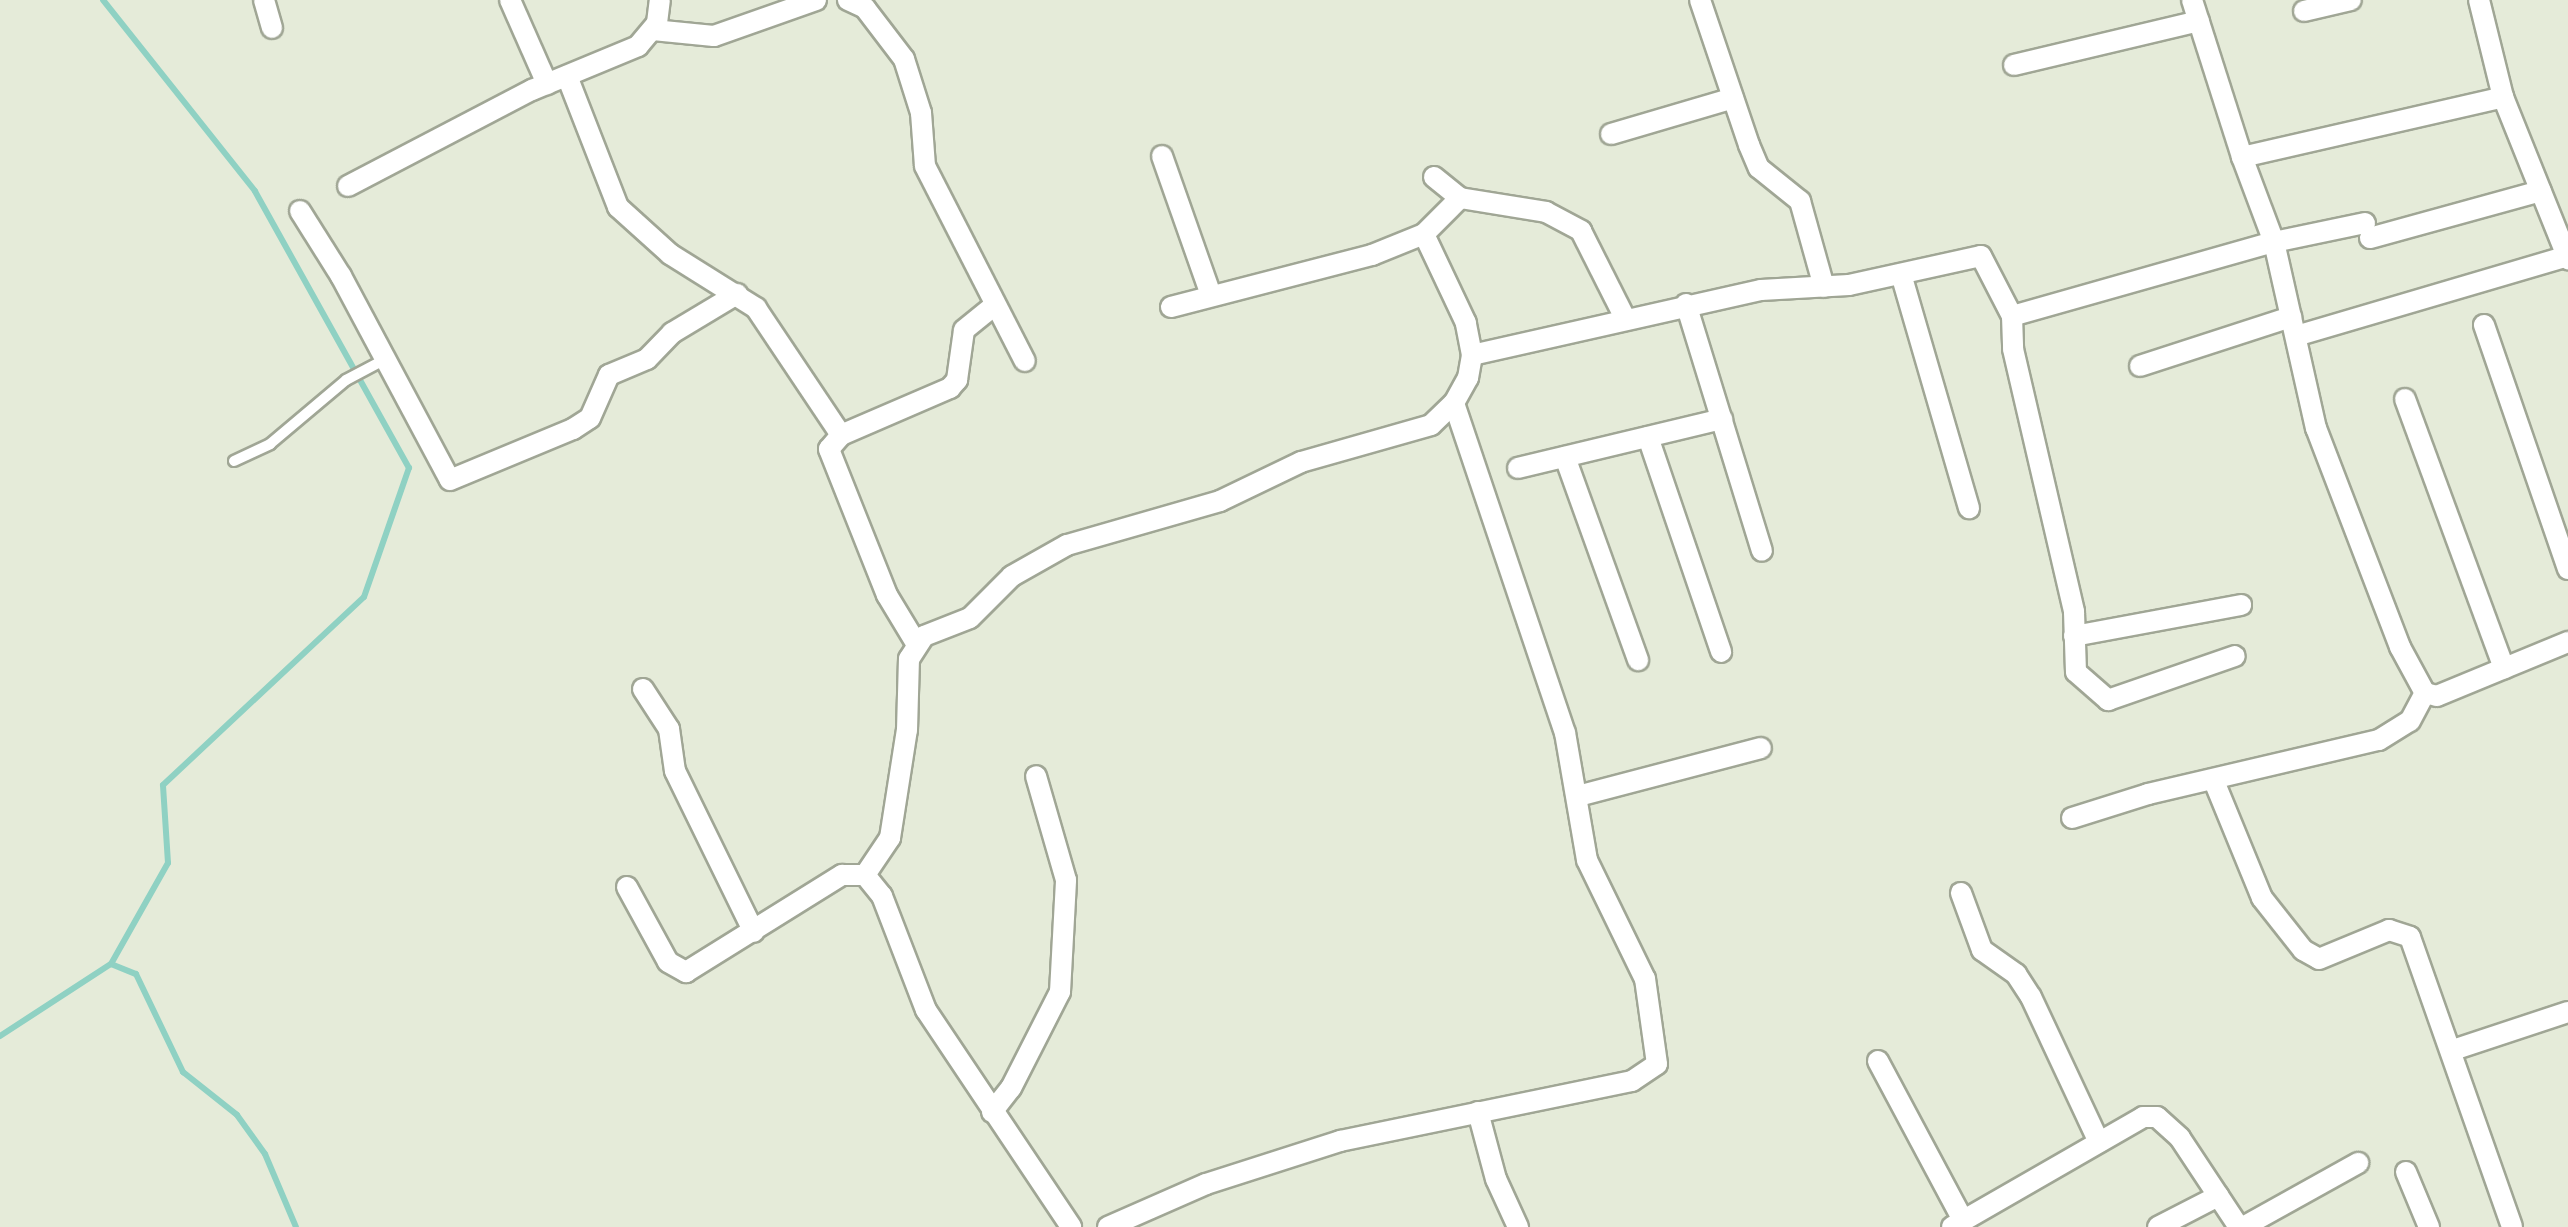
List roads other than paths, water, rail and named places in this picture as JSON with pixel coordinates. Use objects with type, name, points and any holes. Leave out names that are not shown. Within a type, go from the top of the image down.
[{"type":"street","points":[[264,0],[272,28]]},
{"type":"street","points":[[510,0],[547,84]]},
{"type":"street","points":[[348,186],[547,84],[638,46],[653,30],[660,0]]},
{"type":"street","points":[[653,30],[714,36],[816,0]]},
{"type":"street","points":[[848,0],[865,8],[904,59],[921,113],[925,166],[977,261],[994,306],[1025,361]]},
{"type":"street","points":[[1700,0],[1759,168],[1800,201],[1824,287]]},
{"type":"street","points":[[2192,0],[2242,157],[2274,242],[2316,428],[2425,693]]},
{"type":"street","points":[[2304,11],[2351,0]]},
{"type":"street","points":[[2140,366],[2567,257],[2503,97],[2479,0]]},
{"type":"street","points":[[2014,65],[2199,21]]},
{"type":"street","points":[[567,76],[618,207],[670,254],[737,294],[763,317],[841,435]]},
{"type":"street","points":[[2242,157],[2503,97]]},
{"type":"street","points":[[1611,134],[1733,98]]},
{"type":"street","points":[[1162,156],[1210,292]]},
{"type":"street","points":[[1434,177],[1460,198],[1546,212],[1581,231],[1624,316]]},
{"type":"street","points":[[2012,316],[2274,242],[2368,230],[2541,191]]},
{"type":"street","points":[[1171,307],[1210,292],[1372,255],[1424,234],[1460,198]]},
{"type":"street","points":[[300,211],[443,478],[450,480],[573,429],[590,418],[609,375],[647,359],[672,333],[737,294]]},
{"type":"street","points":[[865,875],[890,838],[899,798],[909,659],[916,643],[970,618],[1012,576],[1067,545],[1220,501],[1292,466],[1431,425],[1454,403],[1468,378],[1472,355],[1466,323],[1424,234]]},
{"type":"street","points":[[1472,355],[1624,316],[1761,290],[1824,287],[1981,256],[2012,316],[2013,349],[2074,636],[2076,672],[2108,700],[2235,656]]},
{"type":"street","points":[[1901,274],[1969,508]]},
{"type":"street","points":[[1686,304],[1762,551]]},
{"type":"street","points":[[916,643],[887,595],[866,530],[834,473],[829,449],[841,435],[950,388],[957,380],[964,330],[994,306]]},
{"type":"street","points":[[2484,325],[2568,569]]},
{"type":"street","points":[[2405,399],[2504,668]]},
{"type":"street","points":[[1108,1227],[1206,1184],[1340,1141],[1632,1081],[1657,1064],[1645,979],[1587,860],[1578,796],[1531,623],[1454,403]]},
{"type":"street","points":[[1518,468],[1722,419]]},
{"type":"street","points":[[1648,437],[1721,652]]},
{"type":"street","points":[[1565,457],[1638,660]]},
{"type":"street","points":[[2074,636],[2241,605]]},
{"type":"street","points":[[2425,693],[2437,696],[2568,642]]},
{"type":"street","points":[[643,689],[669,729],[675,771],[754,932]]},
{"type":"street","points":[[2072,818],[2379,740],[2410,721],[2425,693]]},
{"type":"street","points":[[1578,796],[1761,748]]},
{"type":"street","points":[[992,1112],[1060,992],[1066,880],[1036,776]]},
{"type":"street","points":[[2214,781],[2274,917],[2319,959],[2401,930],[2421,959],[2512,1227]]},
{"type":"street","points":[[627,887],[668,962],[680,971],[695,970],[842,875],[865,875]]},
{"type":"street","points":[[865,875],[882,896],[926,1010],[1071,1227]]},
{"type":"street","points":[[1961,893],[1982,950],[2016,974],[2031,997],[2099,1142]]},
{"type":"street","points":[[2453,1050],[2568,1012]]},
{"type":"street","points":[[1878,1061],[1957,1224],[2143,1117],[2157,1117],[2241,1227],[2358,1163]]},
{"type":"street","points":[[1478,1112],[1496,1179],[1518,1227]]},
{"type":"street","points":[[2406,1172],[2429,1227]]},
{"type":"street","points":[[2158,1227],[2218,1196]]},
{"type":"lane","points":[[234,461],[270,444],[346,380],[380,362]]},
{"type":"waterway","points":[[0,1036],[111,964],[168,863],[163,785],[364,597],[409,468],[255,191],[103,0]]},
{"type":"waterway","points":[[111,964],[136,974],[183,1072],[237,1115],[265,1154],[296,1227]]}]
